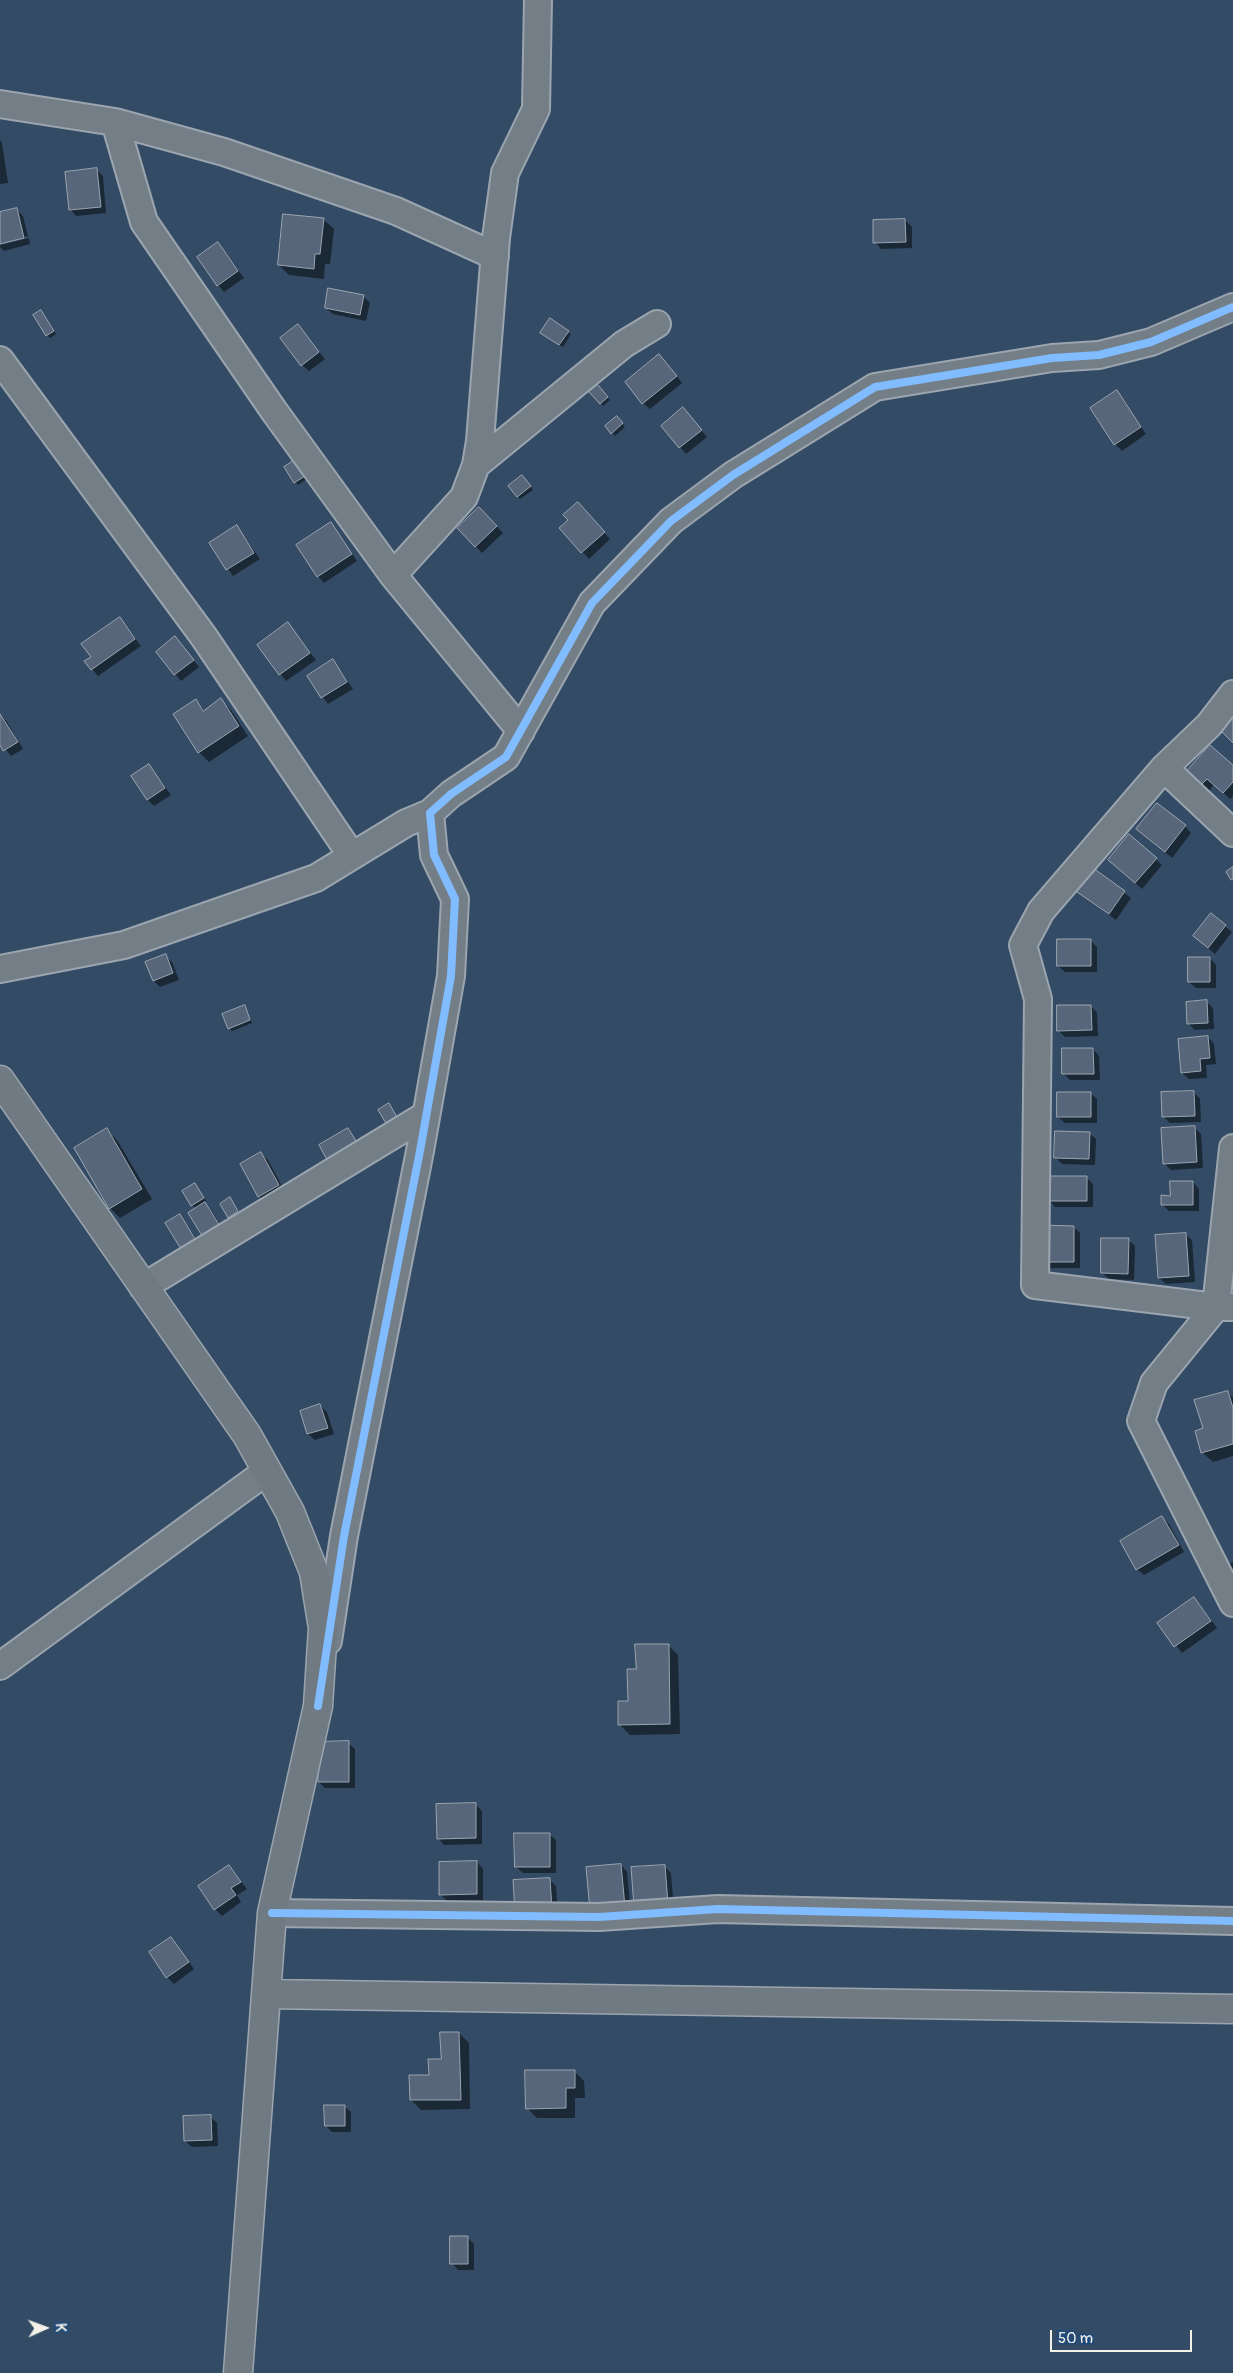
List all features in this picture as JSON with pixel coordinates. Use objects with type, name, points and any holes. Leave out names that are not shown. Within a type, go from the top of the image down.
[{"type":"main road","points":[[0,1080],[247,1435],[290,1512],[314,1572],[323,1628],[318,1706],[272,1913],[238,2373]]},
{"type":"main road","points":[[266,1994],[1233,2008]]},
{"type":"street","points":[[393,575],[464,496],[476,465],[480,441],[495,256],[505,174],[536,110],[538,0]]},
{"type":"street","points":[[0,104],[115,122],[224,152],[396,211],[495,256]]},
{"type":"street","points":[[115,122],[144,222],[274,411],[393,575],[521,731]]},
{"type":"street","points":[[0,969],[124,946],[316,878],[406,823],[430,812],[451,794],[506,757],[592,603],[671,521],[734,475],[875,386],[1052,358],[1099,355],[1152,342],[1233,307]]},
{"type":"street","points":[[476,465],[624,344],[657,324]]},
{"type":"street","points":[[0,360],[204,637],[352,856]]},
{"type":"street","points":[[1224,1307],[1035,1285],[1038,999],[1023,945],[1041,911],[1164,768],[1209,725],[1233,694]]},
{"type":"street","points":[[1164,768],[1233,833]]},
{"type":"street","points":[[318,1706],[344,1536],[426,1115],[451,976],[455,899],[434,855],[430,812]]},
{"type":"street","points":[[143,1288],[426,1115]]},
{"type":"street","points":[[1233,1148],[1224,1307],[1154,1383],[1141,1420],[1233,1603]]},
{"type":"street","points":[[0,1666],[267,1471]]},
{"type":"street","points":[[272,1913],[599,1917],[718,1909],[1233,1921]]},
{"type":"building","points":[[97,168],[101,207],[69,210],[65,172]]},
{"type":"building","points":[[17,208],[24,238],[0,244],[0,212]]},
{"type":"building","points":[[283,214],[324,218],[320,254],[315,254],[314,269],[278,265]]},
{"type":"building","points":[[905,219],[906,242],[873,243],[873,220]]},
{"type":"building","points":[[218,242],[238,271],[217,286],[197,257]]},
{"type":"building","points":[[328,288],[364,295],[360,315],[325,308]]},
{"type":"building","points":[[41,310],[54,331],[46,336],[33,315]]},
{"type":"building","points":[[550,318],[569,331],[559,345],[540,333]]},
{"type":"building","points":[[298,324],[319,352],[301,366],[280,338]]},
{"type":"building","points":[[659,354],[677,376],[642,404],[625,382]]},
{"type":"building","points":[[598,385],[608,397],[600,404],[589,392]]},
{"type":"building","points":[[1117,390],[1141,427],[1114,445],[1090,408]]},
{"type":"building","points":[[683,407],[702,430],[679,448],[661,426]]},
{"type":"building","points":[[617,416],[623,423],[611,434],[605,426]]},
{"type":"building","points":[[298,458],[308,474],[294,483],[284,467]]},
{"type":"building","points":[[522,475],[531,486],[517,497],[508,486]]},
{"type":"building","points":[[578,502],[605,532],[581,553],[559,528],[568,520],[563,515]]},
{"type":"building","points":[[479,507],[497,526],[475,547],[457,528]]},
{"type":"building","points":[[331,522],[352,554],[317,577],[296,545]]},
{"type":"building","points":[[237,525],[254,553],[226,570],[209,543]]},
{"type":"building","points":[[120,617],[135,639],[91,670],[84,661],[91,657],[81,644]]},
{"type":"building","points":[[288,622],[310,653],[279,675],[257,645]]},
{"type":"building","points":[[175,636],[194,660],[174,675],[156,652]]},
{"type":"building","points":[[333,659],[347,682],[321,698],[307,676]]},
{"type":"building","points":[[221,698],[239,726],[198,753],[173,714],[196,699],[203,711]]},
{"type":"building","points":[[0,714],[18,742],[3,751],[0,745]]},
{"type":"building","points":[[1233,716],[1233,743],[1219,729]]},
{"type":"building","points":[[1210,745],[1233,765],[1233,782],[1223,793],[1207,779],[1201,785],[1186,772]]},
{"type":"building","points":[[149,764],[165,788],[147,800],[131,776]]},
{"type":"building","points":[[1157,803],[1186,825],[1165,852],[1136,829]]},
{"type":"building","points":[[1129,834],[1157,858],[1135,883],[1108,860]]},
{"type":"building","points":[[1233,867],[1233,879],[1231,880],[1226,872]]},
{"type":"building","points":[[1093,868],[1125,891],[1109,914],[1077,892]]},
{"type":"building","points":[[1211,913],[1226,925],[1208,948],[1193,936]]},
{"type":"building","points":[[1057,939],[1091,939],[1091,966],[1057,966]]},
{"type":"building","points":[[166,954],[173,973],[153,981],[145,962]]},
{"type":"building","points":[[1188,957],[1210,957],[1210,982],[1188,982]]},
{"type":"building","points":[[1207,1000],[1208,1023],[1187,1024],[1186,1002]]},
{"type":"building","points":[[245,1005],[250,1020],[228,1029],[222,1014]]},
{"type":"building","points":[[1057,1005],[1091,1005],[1092,1030],[1057,1031]]},
{"type":"building","points":[[1208,1036],[1210,1058],[1200,1059],[1201,1071],[1181,1073],[1178,1039]]},
{"type":"building","points":[[1062,1048],[1093,1048],[1094,1074],[1062,1074]]},
{"type":"building","points":[[1194,1091],[1195,1116],[1162,1117],[1161,1092]]},
{"type":"building","points":[[1057,1092],[1091,1092],[1091,1117],[1057,1117]]},
{"type":"building","points":[[389,1103],[398,1119],[387,1125],[378,1110]]},
{"type":"building","points":[[1195,1126],[1197,1162],[1163,1164],[1161,1128]]},
{"type":"building","points":[[107,1128],[142,1189],[109,1209],[74,1148]]},
{"type":"building","points":[[348,1128],[361,1149],[331,1167],[319,1145]]},
{"type":"building","points":[[1055,1131],[1090,1132],[1089,1159],[1054,1158]]},
{"type":"building","points":[[261,1152],[279,1185],[258,1197],[240,1164]]},
{"type":"building","points":[[1048,1176],[1087,1176],[1087,1201],[1048,1201]]},
{"type":"building","points":[[1170,1181],[1193,1181],[1193,1205],[1161,1205],[1161,1195],[1170,1196]]},
{"type":"building","points":[[195,1183],[204,1198],[191,1206],[182,1191]]},
{"type":"building","points":[[230,1197],[238,1211],[228,1218],[220,1204]]},
{"type":"building","points":[[205,1202],[223,1231],[206,1242],[188,1213]]},
{"type":"building","points":[[180,1214],[195,1239],[181,1249],[165,1223]]},
{"type":"building","points":[[1042,1225],[1074,1226],[1074,1262],[1043,1262]]},
{"type":"building","points":[[1186,1233],[1189,1276],[1158,1278],[1155,1235]]},
{"type":"building","points":[[1101,1238],[1129,1238],[1128,1274],[1101,1273]]},
{"type":"building","points":[[1228,1391],[1233,1408],[1233,1444],[1201,1453],[1195,1431],[1203,1428],[1194,1400]]},
{"type":"building","points":[[320,1404],[328,1428],[307,1434],[300,1411]]},
{"type":"building","points":[[1162,1516],[1179,1545],[1136,1570],[1120,1541]]},
{"type":"building","points":[[1194,1597],[1211,1621],[1174,1647],[1157,1623]]},
{"type":"building","points":[[635,1644],[669,1644],[670,1724],[618,1725],[618,1701],[628,1701],[627,1669],[636,1669]]},
{"type":"building","points":[[349,1741],[349,1782],[318,1782],[317,1742]]},
{"type":"building","points":[[476,1803],[476,1838],[437,1839],[436,1804]]},
{"type":"building","points":[[514,1833],[550,1833],[550,1867],[515,1867]]},
{"type":"building","points":[[477,1861],[477,1894],[439,1895],[439,1862]]},
{"type":"building","points":[[621,1864],[625,1907],[590,1910],[586,1867]]},
{"type":"building","points":[[229,1865],[241,1882],[231,1888],[236,1895],[214,1910],[198,1886]]},
{"type":"building","points":[[665,1865],[668,1904],[634,1906],[631,1867]]},
{"type":"building","points":[[550,1878],[552,1910],[515,1912],[513,1880]]},
{"type":"building","points":[[171,1937],[189,1962],[166,1978],[149,1952]]},
{"type":"building","points":[[440,2032],[459,2032],[461,2100],[410,2100],[409,2075],[429,2075],[428,2059],[441,2059]]},
{"type":"building","points":[[525,2070],[575,2070],[575,2088],[566,2088],[566,2108],[526,2109]]},
{"type":"building","points":[[324,2105],[345,2105],[345,2126],[325,2126]]},
{"type":"building","points":[[211,2115],[212,2140],[184,2141],[183,2116]]},
{"type":"building","points":[[450,2236],[468,2236],[468,2264],[450,2264]]},
{"type":"cycle path","points":[[318,1706],[344,1536],[420,1151],[451,976],[455,899],[434,855],[430,813],[451,794],[506,757],[592,603],[671,521],[733,475],[875,387],[1052,358],[1099,355],[1151,342],[1233,307]]},
{"type":"cycle path","points":[[272,1913],[599,1917],[718,1909],[1233,1921]]}]
